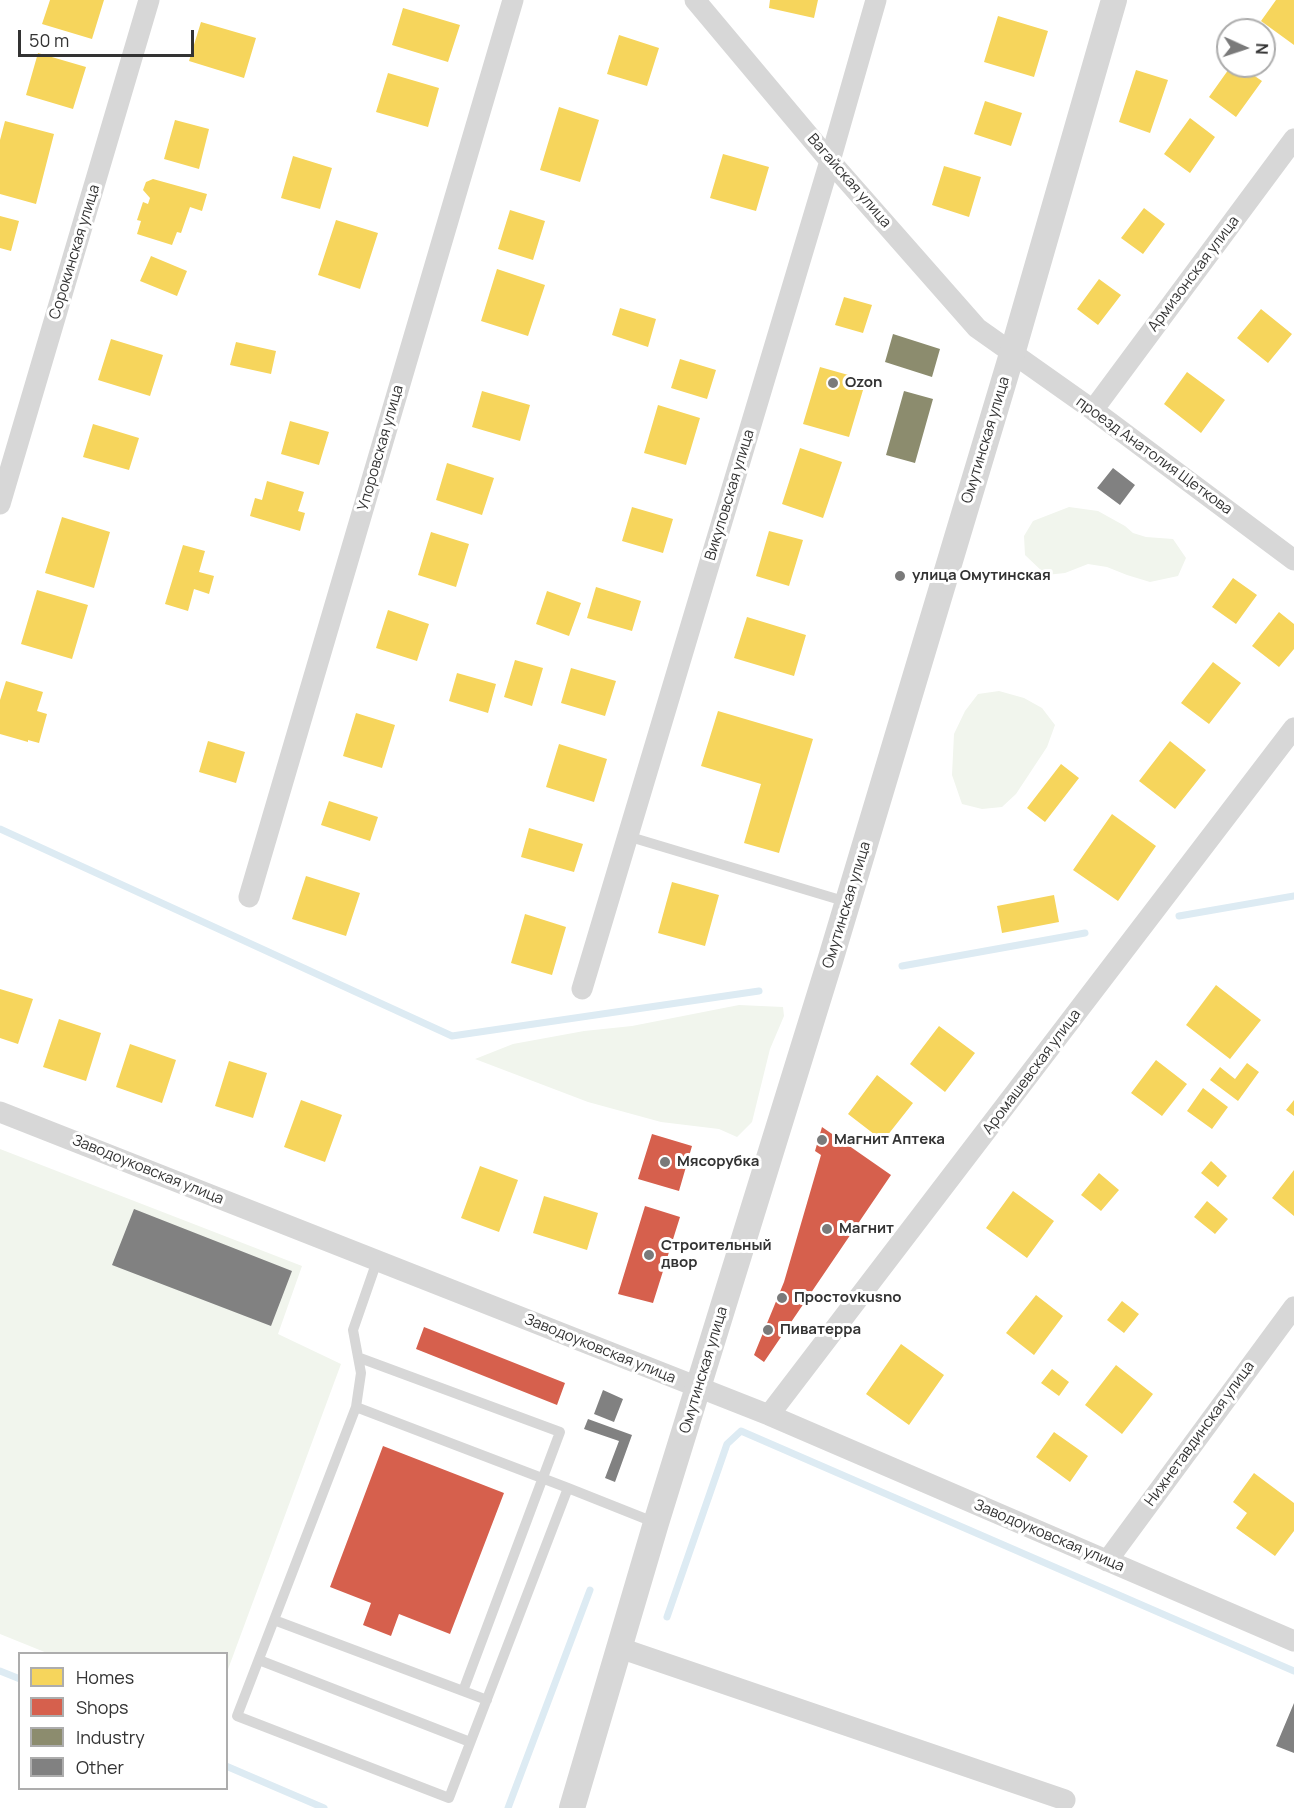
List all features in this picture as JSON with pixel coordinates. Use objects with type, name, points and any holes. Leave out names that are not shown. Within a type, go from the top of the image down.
[{"type":"street","name":"Сорокинская улица","points":[[0,504],[149,0]]},
{"type":"street","name":"Упоровская улица","points":[[249,897],[513,0]]},
{"type":"street","name":"Вагайская улица","points":[[695,0],[977,328],[1012,354]]},
{"type":"street","name":"Викуловская улица","points":[[582,989],[831,160],[876,0]]},
{"type":"street","name":"Омутинская улица","points":[[572,1808],[656,1523],[848,902],[1012,354],[1114,0]]},
{"type":"street","name":"Армизонская улица","points":[[1093,410],[1294,139]]},
{"type":"street","name":"проезд Анатолия Щеткова","points":[[1012,354],[1093,410],[1294,560]]},
{"type":"street","name":"Аромашевская улица","points":[[769,1415],[1294,728]]},
{"type":"street","name":"Заводоуковская улица","points":[[0,1112],[769,1415],[1294,1641]]},
{"type":"street","name":"Нижнетавдинская улица","points":[[1107,1561],[1294,1307]]},
{"type":"street","points":[[620,1648],[1065,1800]]},
{"type":"lane","points":[[627,836],[848,902]]},
{"type":"lane","points":[[377,1261],[353,1330],[361,1373],[356,1407],[237,1716],[449,1798],[568,1488]]},
{"type":"lane","points":[[360,1358],[560,1432],[464,1691]]},
{"type":"lane","points":[[356,1407],[656,1523]]},
{"type":"lane","points":[[274,1620],[487,1700]]},
{"type":"lane","points":[[259,1660],[470,1742]]},
{"type":"shaded area","points":[[1069,507],[1098,511],[1133,533],[1146,537],[1173,539],[1186,558],[1178,576],[1150,582],[1107,567],[1088,564],[1065,573],[1046,575],[1025,555],[1024,536],[1033,521]]},
{"type":"shaded area","points":[[999,691],[1024,698],[1042,708],[1055,725],[1047,747],[1016,794],[1002,807],[982,809],[962,804],[952,775],[954,734],[965,711],[978,694]]},
{"type":"shaded area","points":[[739,1005],[783,1007],[784,1016],[770,1049],[752,1122],[737,1137],[719,1129],[661,1122],[588,1102],[475,1059],[513,1044],[584,1031],[632,1026]]},
{"type":"shaded area","points":[[0,1149],[302,1266],[278,1334],[341,1364],[228,1669],[228,1652],[45,1652],[0,1634]]},
{"type":"building: Homes","points":[[50,0],[104,0],[92,39],[42,24]]},
{"type":"building: Homes","points":[[770,0],[818,0],[814,18],[769,8]]},
{"type":"building: Homes","points":[[1276,0],[1294,0],[1294,45],[1276,32],[1276,18],[1263,18]]},
{"type":"building: Homes","points":[[403,8],[460,25],[448,62],[392,45]]},
{"type":"building: Homes","points":[[998,16],[1048,31],[1034,77],[984,62]]},
{"type":"building: Homes","points":[[201,22],[256,38],[244,78],[189,61]]},
{"type":"building: Homes","points":[[619,35],[659,48],[647,86],[607,74]]},
{"type":"building: Homes","points":[[38,53],[86,67],[73,109],[26,95]]},
{"type":"building: Homes","points":[[1136,70],[1168,80],[1150,133],[1119,122]]},
{"type":"building: Homes","points":[[388,73],[439,88],[428,127],[376,112]]},
{"type":"building: Homes","points":[[1222,78],[1258,78],[1262,81],[1236,117],[1209,97]]},
{"type":"building: Homes","points":[[985,101],[1022,113],[1011,146],[974,134]]},
{"type":"building: Homes","points":[[559,107],[599,120],[580,182],[540,170]]},
{"type":"building: Homes","points":[[1190,118],[1215,137],[1190,173],[1164,154]]},
{"type":"building: Homes","points":[[175,120],[209,129],[199,169],[164,159]]},
{"type":"building: Homes","points":[[5,121],[54,134],[36,204],[0,194],[0,140]]},
{"type":"building: Homes","points":[[723,154],[769,167],[756,211],[710,198]]},
{"type":"building: Homes","points":[[293,156],[332,168],[320,209],[281,198]]},
{"type":"building: Homes","points":[[944,166],[981,177],[969,217],[932,205]]},
{"type":"building: Homes","points":[[153,179],[207,194],[202,211],[190,207],[181,233],[177,232],[172,245],[137,234],[141,221],[137,220],[143,202],[148,204],[150,198],[143,190],[146,182]]},
{"type":"building: Homes","points":[[1144,208],[1165,224],[1143,254],[1121,238]]},
{"type":"building: Homes","points":[[510,210],[545,221],[533,260],[498,249]]},
{"type":"building: Homes","points":[[0,216],[19,221],[11,251],[0,248]]},
{"type":"building: Homes","points":[[336,220],[378,233],[360,289],[318,275]]},
{"type":"building: Homes","points":[[151,256],[187,271],[177,296],[140,281]]},
{"type":"building: Homes","points":[[497,269],[545,285],[528,336],[481,321]]},
{"type":"building: Homes","points":[[1099,279],[1121,295],[1098,325],[1077,309]]},
{"type":"building: Homes","points":[[844,297],[872,305],[863,333],[835,325]]},
{"type":"building: Homes","points":[[620,308],[656,319],[648,347],[612,335]]},
{"type":"building: Homes","points":[[1261,309],[1292,334],[1268,363],[1237,338]]},
{"type":"building: Homes","points":[[111,339],[163,355],[150,396],[98,380]]},
{"type":"building: Homes","points":[[236,342],[276,351],[271,374],[230,365]]},
{"type":"building: Homes","points":[[680,359],[716,370],[707,399],[671,388]]},
{"type":"building: Homes","points":[[820,367],[866,380],[849,437],[803,424]]},
{"type":"building: Homes","points":[[1187,372],[1225,400],[1201,433],[1164,404]]},
{"type":"building: Homes","points":[[482,391],[530,405],[520,441],[472,427]]},
{"type":"building: Homes","points":[[658,405],[700,418],[686,465],[644,453]]},
{"type":"building: Homes","points":[[290,421],[329,432],[319,465],[281,454]]},
{"type":"building: Homes","points":[[93,424],[139,438],[129,470],[83,457]]},
{"type":"building: Homes","points":[[800,448],[842,462],[823,518],[782,504]]},
{"type":"building: Homes","points":[[447,463],[494,478],[482,515],[436,500]]},
{"type":"building: Homes","points":[[267,481],[304,492],[298,511],[305,513],[300,531],[250,516],[255,498],[262,500]]},
{"type":"building: Homes","points":[[632,507],[673,519],[663,553],[622,541]]},
{"type":"building: Homes","points":[[62,517],[110,532],[94,588],[45,573]]},
{"type":"building: Homes","points":[[769,531],[803,540],[789,586],[756,576]]},
{"type":"building: Homes","points":[[431,532],[469,544],[456,587],[418,575]]},
{"type":"building: Homes","points":[[183,545],[205,551],[199,572],[214,576],[209,594],[194,589],[188,611],[165,604]]},
{"type":"building: Homes","points":[[1233,578],[1257,595],[1236,624],[1212,607]]},
{"type":"building: Homes","points":[[596,587],[641,601],[632,631],[587,618]]},
{"type":"building: Homes","points":[[37,590],[88,605],[72,659],[21,644]]},
{"type":"building: Homes","points":[[547,591],[581,603],[569,636],[536,624]]},
{"type":"building: Homes","points":[[388,610],[429,624],[417,661],[376,648]]},
{"type":"building: Homes","points":[[1279,612],[1294,624],[1294,649],[1279,667],[1252,646]]},
{"type":"building: Homes","points":[[747,617],[806,635],[794,676],[734,658]]},
{"type":"building: Homes","points":[[515,660],[543,668],[532,706],[504,697]]},
{"type":"building: Homes","points":[[1213,662],[1241,683],[1209,724],[1181,703]]},
{"type":"building: Homes","points":[[571,668],[616,681],[605,716],[561,703]]},
{"type":"building: Homes","points":[[457,673],[496,684],[488,713],[449,701]]},
{"type":"building: Homes","points":[[6,681],[43,692],[37,711],[47,714],[39,743],[0,734],[0,700]]},
{"type":"building: Homes","points":[[718,711],[813,739],[779,853],[744,843],[761,784],[701,766]]},
{"type":"building: Homes","points":[[356,713],[395,725],[382,768],[343,756]]},
{"type":"building: Homes","points":[[208,741],[245,752],[236,783],[199,772]]},
{"type":"building: Homes","points":[[1170,741],[1206,770],[1175,809],[1139,781]]},
{"type":"building: Homes","points":[[559,744],[607,759],[594,802],[546,787]]},
{"type":"building: Homes","points":[[1061,764],[1079,778],[1045,822],[1027,808]]},
{"type":"building: Homes","points":[[329,801],[378,817],[370,841],[321,825]]},
{"type":"building: Homes","points":[[1112,814],[1156,846],[1118,901],[1073,870]]},
{"type":"building: Homes","points":[[529,828],[583,844],[574,872],[521,857]]},
{"type":"building: Homes","points":[[306,876],[360,893],[346,936],[292,919]]},
{"type":"building: Homes","points":[[672,882],[719,895],[705,946],[658,933]]},
{"type":"building: Homes","points":[[1054,895],[1059,922],[1002,933],[997,906]]},
{"type":"building: Homes","points":[[525,914],[566,927],[552,975],[511,963]]},
{"type":"building: Homes","points":[[1216,985],[1261,1020],[1230,1059],[1186,1025]]},
{"type":"building: Homes","points":[[0,989],[33,999],[18,1044],[0,1038]]},
{"type":"building: Homes","points":[[59,1019],[101,1033],[86,1081],[43,1067]]},
{"type":"building: Homes","points":[[939,1026],[975,1053],[945,1092],[910,1064]]},
{"type":"building: Homes","points":[[130,1044],[176,1060],[162,1103],[116,1087]]},
{"type":"building: Homes","points":[[1156,1060],[1187,1084],[1162,1116],[1131,1093]]},
{"type":"building: Homes","points":[[229,1061],[267,1073],[253,1118],[215,1106]]},
{"type":"building: Homes","points":[[1247,1063],[1259,1072],[1238,1101],[1210,1080],[1220,1067],[1235,1079]]},
{"type":"building: Homes","points":[[877,1075],[913,1103],[883,1141],[848,1114]]},
{"type":"building: Homes","points":[[1203,1088],[1228,1107],[1212,1129],[1187,1111]]},
{"type":"building: Homes","points":[[301,1100],[342,1115],[325,1162],[284,1147]]},
{"type":"building: Homes","points":[[1294,1100],[1294,1116],[1286,1110]]},
{"type":"building: Homes","points":[[1211,1161],[1227,1176],[1218,1187],[1201,1173]]},
{"type":"building: Homes","points":[[480,1166],[518,1180],[499,1232],[461,1218]]},
{"type":"building: Homes","points":[[1294,1170],[1294,1216],[1272,1198]]},
{"type":"building: Homes","points":[[1099,1173],[1119,1190],[1101,1211],[1081,1195]]},
{"type":"building: Homes","points":[[1013,1191],[1054,1221],[1027,1258],[986,1228]]},
{"type":"building: Homes","points":[[544,1196],[598,1213],[587,1250],[533,1233]]},
{"type":"building: Homes","points":[[1207,1201],[1228,1219],[1215,1234],[1194,1217]]},
{"type":"building: Homes","points":[[1036,1295],[1063,1316],[1034,1355],[1006,1333]]},
{"type":"building: Homes","points":[[1122,1301],[1139,1314],[1124,1333],[1107,1320]]},
{"type":"building: Homes","points":[[901,1344],[944,1375],[909,1425],[866,1394]]},
{"type":"building: Homes","points":[[1116,1365],[1153,1394],[1122,1434],[1085,1405]]},
{"type":"building: Homes","points":[[1052,1369],[1069,1382],[1059,1396],[1041,1383]]},
{"type":"building: Homes","points":[[1054,1432],[1088,1456],[1070,1482],[1036,1457]]},
{"type":"building: Homes","points":[[1254,1473],[1294,1503],[1294,1531],[1275,1556],[1236,1528],[1247,1513],[1233,1502]]},
{"type":"building: Shops","name":"Магнит","points":[[822,1127],[891,1175],[764,1362],[754,1355],[784,1282],[821,1155],[815,1151]]},
{"type":"building: Shops","name":"Мясорубка","points":[[652,1134],[692,1146],[679,1191],[638,1179]]},
{"type":"building: Shops","name":"Строительный двор","points":[[645,1206],[680,1217],[653,1303],[618,1294]]},
{"type":"building: Shops","points":[[424,1327],[565,1383],[557,1405],[416,1349]]},
{"type":"building: Shops","points":[[383,1446],[504,1493],[450,1634],[399,1614],[391,1636],[363,1625],[371,1603],[330,1587]]},
{"type":"building: Industry","points":[[893,334],[940,349],[932,377],[885,362]]},
{"type":"building: Industry","points":[[904,391],[933,399],[915,463],[886,455]]},
{"type":"building: Other","points":[[1113,468],[1135,485],[1120,505],[1097,488]]},
{"type":"building: Other","points":[[134,1209],[292,1271],[271,1326],[112,1265]]},
{"type":"building: Other","points":[[603,1390],[623,1399],[614,1422],[594,1414]]},
{"type":"building: Other","points":[[588,1419],[632,1435],[615,1482],[605,1478],[619,1441],[584,1429]]},
{"type":"building: Other","points":[[1294,1703],[1294,1753],[1276,1746]]},
{"type":"waterway","points":[[0,829],[452,1036],[759,991]]},
{"type":"waterway","points":[[1179,916],[1294,896]]},
{"type":"waterway","points":[[902,966],[1085,933]]},
{"type":"waterway","points":[[667,1617],[727,1444],[741,1431],[1294,1671]]},
{"type":"waterway","points":[[508,1808],[590,1590]]},
{"type":"waterway","points":[[0,1671],[18,1678]]},
{"type":"waterway","points":[[228,1767],[324,1808]]},
{"type":"place","name":"Ozon","points":[[833,383]]},
{"type":"place","name":"улица Омутинская","points":[[900,576]]},
{"type":"place","name":"Магнит Аптека","points":[[822,1140]]},
{"type":"place","name":"Мясорубка","points":[[665,1162]]},
{"type":"place","name":"Магнит","points":[[827,1229]]},
{"type":"place","name":"Строительный двор","points":[[649,1255]]},
{"type":"place","name":"Простоvkusno","points":[[782,1298]]},
{"type":"place","name":"Пиватерра","points":[[768,1330]]}]
